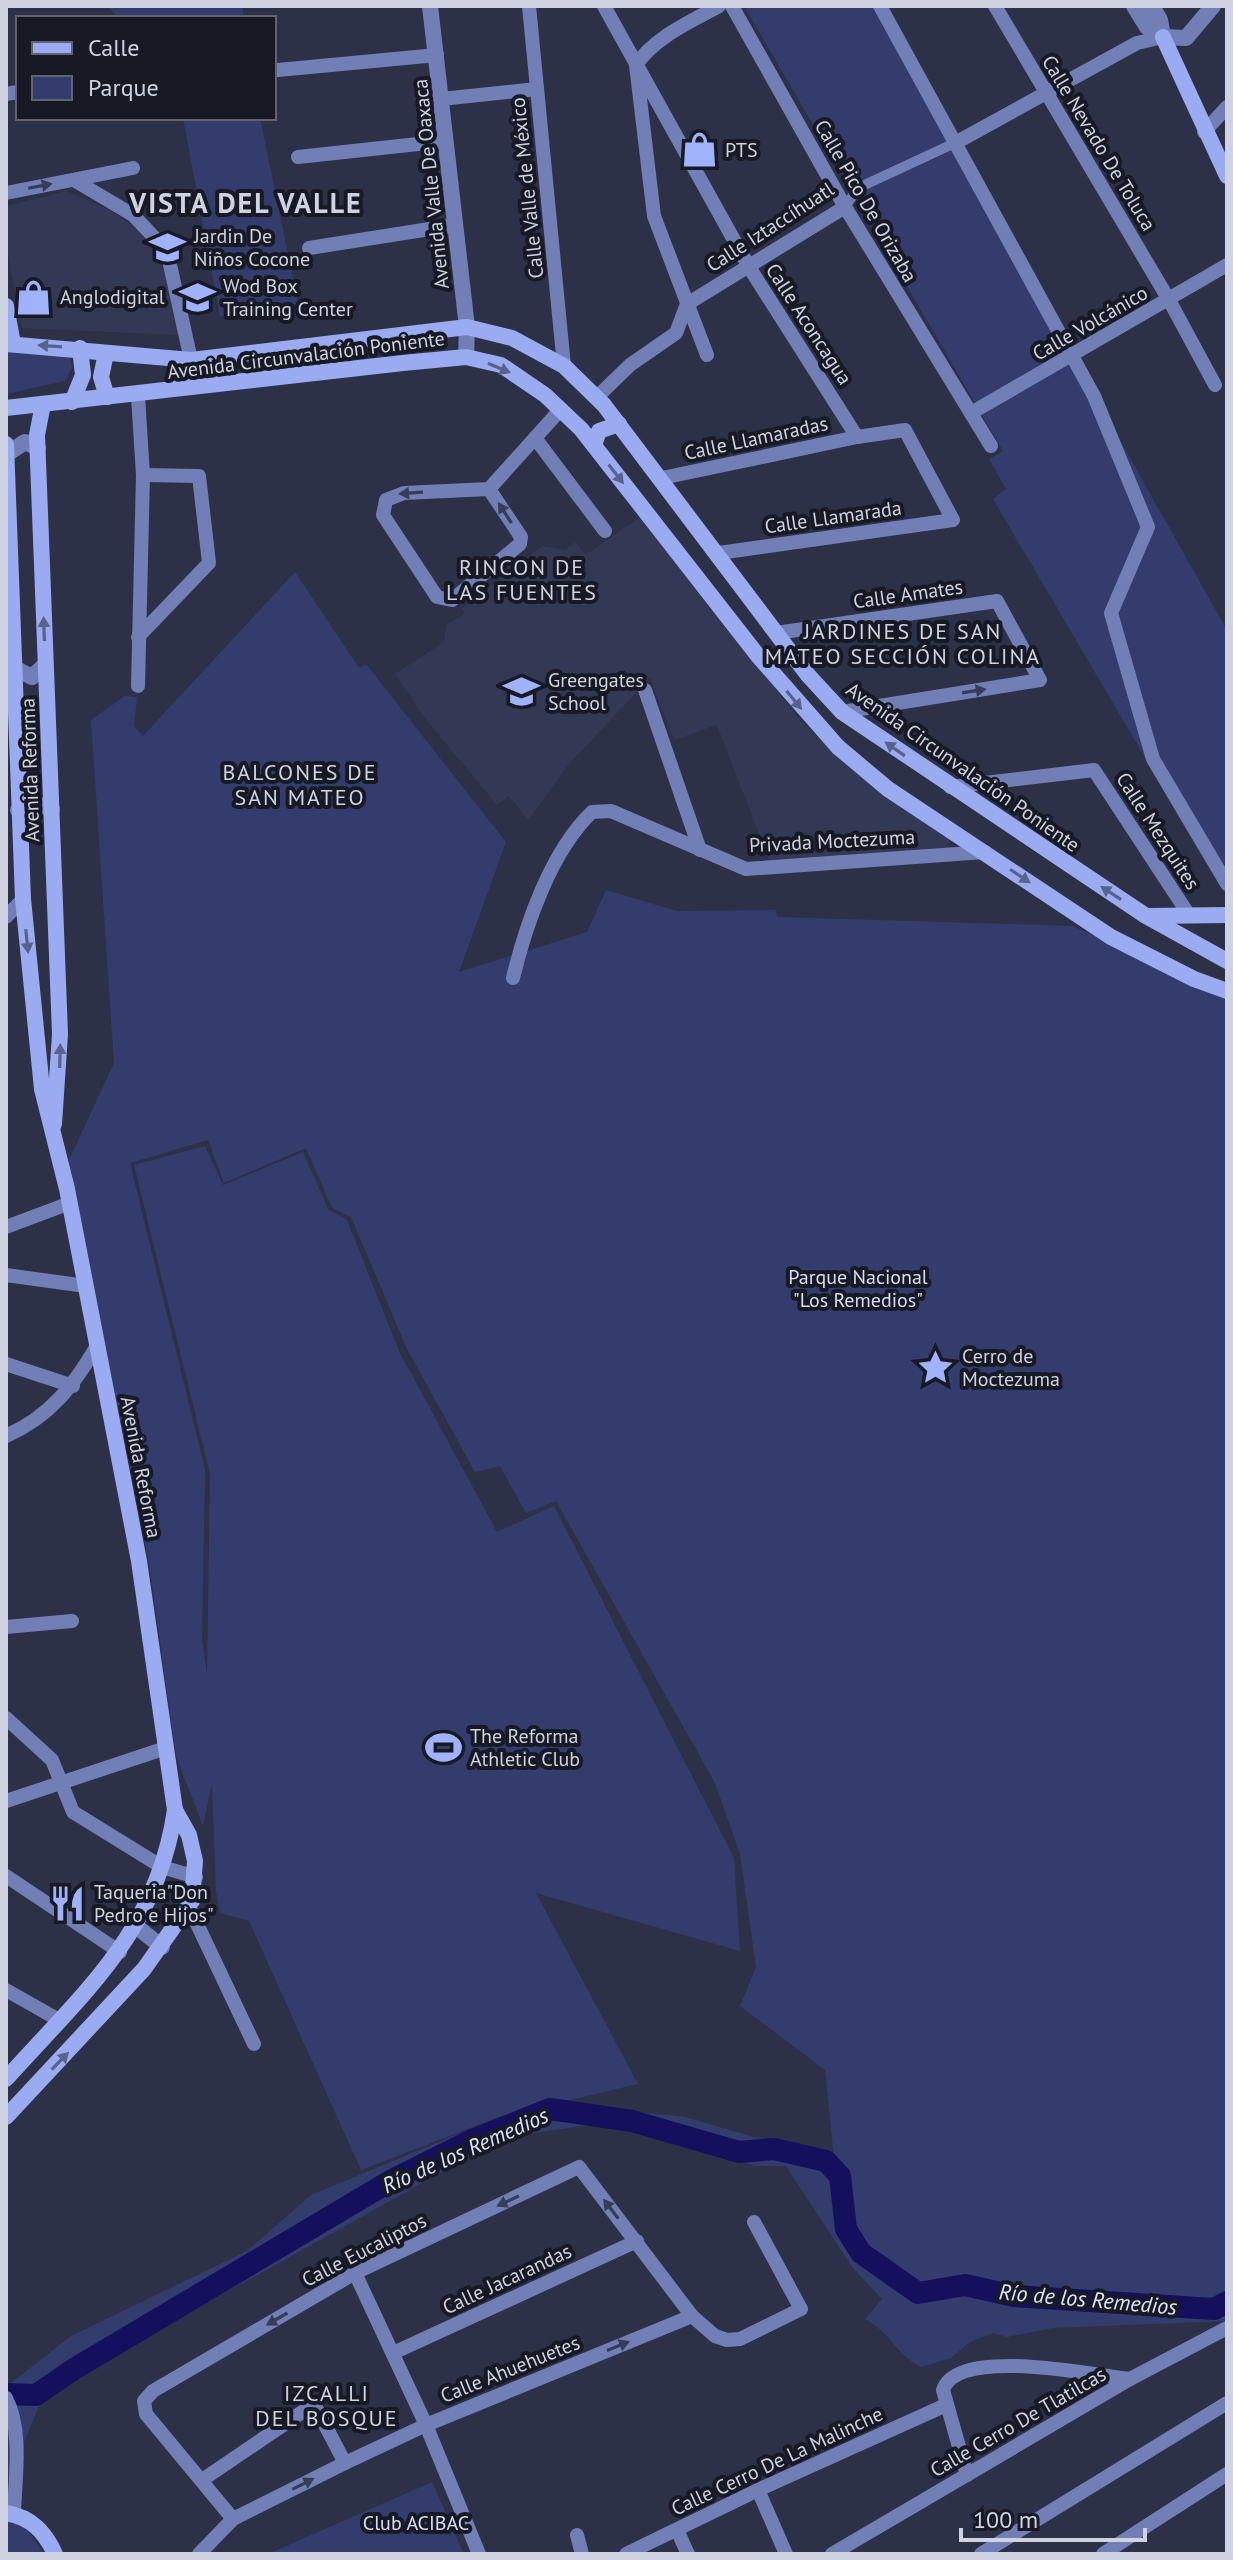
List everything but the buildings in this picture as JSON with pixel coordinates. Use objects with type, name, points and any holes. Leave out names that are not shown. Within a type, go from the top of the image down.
[{"type":"main road","points":[[1163,37],[1204,132],[1227,176]]},
{"type":"main road","points":[[6,306],[9,344]]},
{"type":"main road","name":"Avenida Circunvalación Poniente","points":[[9,344],[191,360],[467,327],[512,338],[564,366],[601,401],[719,553],[776,633],[842,712],[1146,916],[1227,961]]},
{"type":"main road","points":[[402,333],[403,363]]},
{"type":"main road","points":[[72,402],[83,375],[80,348]]},
{"type":"main road","points":[[106,353],[101,377],[107,397]]},
{"type":"main road","name":"Avenida Circunvalación Poniente","points":[[6,408],[138,396],[466,357],[501,365],[561,409],[581,429],[813,721],[888,789],[1111,937],[1194,979],[1227,991]]},
{"type":"main road","points":[[581,429],[596,420],[601,401]]},
{"type":"main road","name":"Avenida Reforma","points":[[43,404],[38,448],[60,1034],[59,1090],[53,1134]]},
{"type":"main road","points":[[594,445],[599,431],[619,424]]},
{"type":"main road","name":"Avenida Reforma","points":[[6,2117],[102,2018],[162,1947],[189,1907],[196,1877],[189,1835],[175,1810],[139,1561],[70,1203],[42,1089],[23,899],[18,810],[7,449]]},
{"type":"main road","points":[[1146,916],[1227,915]]},
{"type":"main road","name":"Avenida Reforma","points":[[6,2079],[120,1952],[137,1927],[162,1867],[175,1810]]},
{"type":"main road","points":[[10,2514],[33,2523],[47,2537],[55,2554]]},
{"type":"street","name":"Avenida Valle De Oaxaca","points":[[430,6],[467,327],[466,357]]},
{"type":"street","name":"Calle Valle de México","points":[[529,6],[564,366]]},
{"type":"street","name":"Calle Aconcagua","points":[[604,6],[749,267],[857,437]]},
{"type":"street","points":[[707,355],[654,216],[636,65],[644,53],[663,38],[719,6]]},
{"type":"street","name":"Calle Pico De Orizaba","points":[[732,6],[845,207],[991,446]]},
{"type":"street","points":[[880,6],[1094,396],[1148,527],[1111,613],[1153,759],[1227,884]]},
{"type":"street","name":"Calle Nevado De Toluca","points":[[995,6],[1169,300],[1215,385]]},
{"type":"street","points":[[1134,6],[1147,27],[1163,37],[1186,38],[1213,6]]},
{"type":"street","points":[[1152,6],[1160,20],[1163,37]]},
{"type":"street","name":"Calle Iztaccíhuatl","points":[[687,304],[845,207],[858,188],[957,142],[1137,43],[1163,37]]},
{"type":"street","points":[[278,70],[437,55]]},
{"type":"street","points":[[441,99],[537,89]]},
{"type":"street","points":[[1204,132],[1227,107]]},
{"type":"street","points":[[298,157],[446,141]]},
{"type":"street","points":[[6,193],[133,168]]},
{"type":"street","points":[[74,180],[133,215],[167,251],[191,360]]},
{"type":"street","points":[[309,248],[455,225]]},
{"type":"street","name":"Calle Volcánico","points":[[971,413],[1227,265]]},
{"type":"street","points":[[601,401],[630,365],[676,333],[687,304]]},
{"type":"street","points":[[138,396],[143,475],[138,686]]},
{"type":"street","points":[[489,489],[521,537],[520,544],[452,600],[437,597],[383,515],[386,500],[404,493],[489,489],[561,409]]},
{"type":"street","name":"Calle Llamarada","points":[[719,553],[953,520],[905,430],[857,437]]},
{"type":"street","name":"Calle Llamaradas","points":[[662,478],[857,437]]},
{"type":"street","points":[[535,438],[605,531]]},
{"type":"street","points":[[7,449],[18,443],[32,443],[38,448]]},
{"type":"street","points":[[138,637],[209,563],[199,476],[143,475]]},
{"type":"street","name":"Calle Amates","points":[[776,633],[997,601],[1040,680],[842,712]]},
{"type":"street","points":[[16,669],[32,677],[45,665]]},
{"type":"street","points":[[645,690],[700,850]]},
{"type":"street","name":"Calle Mezquites","points":[[950,787],[1094,770],[1189,915]]},
{"type":"street","points":[[18,810],[36,804],[52,809]]},
{"type":"street","name":"Privada Moctezuma","points":[[513,978],[525,925],[575,828],[592,812],[611,811],[746,869],[985,852]]},
{"type":"street","points":[[6,917],[23,899]]},
{"type":"street","points":[[6,1227],[70,1203]]},
{"type":"street","points":[[6,1275],[86,1286]]},
{"type":"street","points":[[6,1437],[45,1413],[73,1386],[98,1344]]},
{"type":"street","points":[[6,1364],[73,1386]]},
{"type":"street","points":[[6,1627],[72,1621]]},
{"type":"street","points":[[6,1718],[52,1760],[73,1812],[162,1867],[196,1877]]},
{"type":"street","points":[[6,1801],[166,1748]]},
{"type":"street","points":[[6,1876],[120,1952]]},
{"type":"street","points":[[189,1907],[254,2044]]},
{"type":"street","points":[[137,1927],[162,1947]]},
{"type":"street","points":[[6,1990],[59,2020]]},
{"type":"street","name":"Calle Eucaliptos","points":[[233,2519],[146,2414],[144,2401],[153,2391],[355,2273],[579,2167],[692,2316],[715,2336],[727,2340],[740,2339],[801,2309],[754,2222]]},
{"type":"street","name":"Calle Jacarandas","points":[[393,2353],[637,2241]]},
{"type":"street","points":[[355,2273],[426,2425],[479,2554]]},
{"type":"street","name":"Calle Ahuehuetes","points":[[199,2554],[233,2519],[345,2463],[426,2425],[692,2316]]},
{"type":"street","name":"Calle Cerro De Tlatilcas","points":[[832,2554],[1130,2379],[1227,2328]]},
{"type":"street","points":[[967,2475],[943,2390],[946,2381],[956,2374],[994,2364],[1130,2379]]},
{"type":"street","points":[[981,2554],[1227,2403]]},
{"type":"street","points":[[9,2404],[15,2447],[10,2514]]},
{"type":"street","points":[[202,2480],[314,2404],[345,2463]]},
{"type":"street","name":"Calle Cerro De La Malinche","points":[[626,2554],[946,2405]]},
{"type":"street","points":[[1103,2554],[1227,2474]]},
{"type":"street","points":[[758,2490],[786,2554]]},
{"type":"street","points":[[677,2530],[688,2554]]},
{"type":"street","points":[[577,2535],[582,2554]]},
{"type":"shaded area","points":[[66,191],[112,211],[146,237],[165,273],[179,335],[21,328],[6,241],[6,206]]},
{"type":"shaded area","name":"Greengates School","points":[[643,515],[798,718],[851,769],[950,838],[948,850],[769,860],[717,725],[674,740],[650,678],[570,763],[528,820],[509,796],[497,805],[424,717],[395,674],[444,642],[446,625],[465,614],[462,608],[542,546],[565,550],[576,542],[586,555]]},
{"type":"green space","points":[[107,6],[242,6],[244,16],[117,16]]},
{"type":"green space","points":[[744,6],[875,6],[1227,630],[1227,897],[993,499],[1006,489],[989,459],[1003,451]]},
{"type":"green space","points":[[183,120],[260,120],[300,312],[262,318],[220,316]]},
{"type":"green space","points":[[6,347],[69,353],[72,368],[65,381],[6,394]]},
{"type":"green space","name":"Parque Nacional \"Los Remedios\"","points":[[295,572],[359,668],[366,664],[506,842],[459,972],[587,932],[606,890],[677,911],[776,910],[777,917],[1073,926],[1227,995],[1227,2321],[1053,2328],[1007,2337],[993,2333],[970,2342],[951,2358],[921,2367],[865,2319],[882,2299],[852,2267],[786,2166],[754,2166],[708,2150],[597,2124],[505,2137],[124,2349],[40,2404],[6,2485],[6,2387],[71,2336],[247,2251],[311,2195],[458,2134],[558,2104],[685,2117],[754,2137],[796,2145],[835,2168],[825,2070],[740,2006],[756,1967],[740,1854],[715,1783],[556,1501],[526,1513],[500,1466],[475,1472],[407,1349],[351,1217],[332,1208],[306,1148],[224,1183],[208,1140],[130,1163],[205,1470],[202,1639],[207,1675],[210,1473],[134,1165],[205,1146],[223,1185],[303,1152],[328,1209],[347,1220],[399,1351],[497,1532],[554,1506],[734,1858],[740,1951],[536,1893],[638,2084],[501,2116],[361,2170],[249,1921],[220,1913],[216,1892],[212,1783],[203,1826],[176,1756],[149,1563],[68,1162],[114,1063],[91,720],[125,696],[137,697],[134,726],[143,736]]},
{"type":"green space","name":"Club ACIBAC","points":[[432,2482],[464,2554],[268,2554]]},
{"type":"green space","points":[[6,2500],[42,2551],[42,2554],[6,2554]]},
{"type":"waterway","name":"Río de los Remedios","points":[[6,2394],[36,2395],[74,2369],[392,2180],[470,2141],[550,2109],[632,2121],[739,2152],[774,2149],[826,2161],[840,2176],[846,2229],[861,2253],[918,2293],[965,2285],[1014,2296],[1214,2309],[1227,2302]]},
{"type":"place","name":"PTS","points":[[699,150]]},
{"type":"place","name":"Jardin De Niños Cocone","points":[[168,247]]},
{"type":"place","name":"Anglodigital","points":[[34,297]]},
{"type":"place","name":"Wod Box Training Center","points":[[197,297]]},
{"type":"place","name":"Greengates School","points":[[522,691]]},
{"type":"place","name":"Cerro de Moctezuma","points":[[936,1368]]},
{"type":"place","name":"The Reforma Athletic Club","points":[[444,1747]]},
{"type":"place","name":"Taqueria\"Don Pedro e Hijos\"","points":[[68,1903]]},
{"type":"district","name":"VISTA DEL VALLE","points":[[246,203]]},
{"type":"district","name":"RINCON DE LAS FUENTES","points":[[522,580]]},
{"type":"district","name":"JARDINES DE SAN MATEO SECCIÓN COLINA","points":[[903,644]]},
{"type":"district","name":"BALCONES DE SAN MATEO","points":[[300,784]]},
{"type":"district","name":"IZCALLI DEL BOSQUE","points":[[327,2406]]}]
